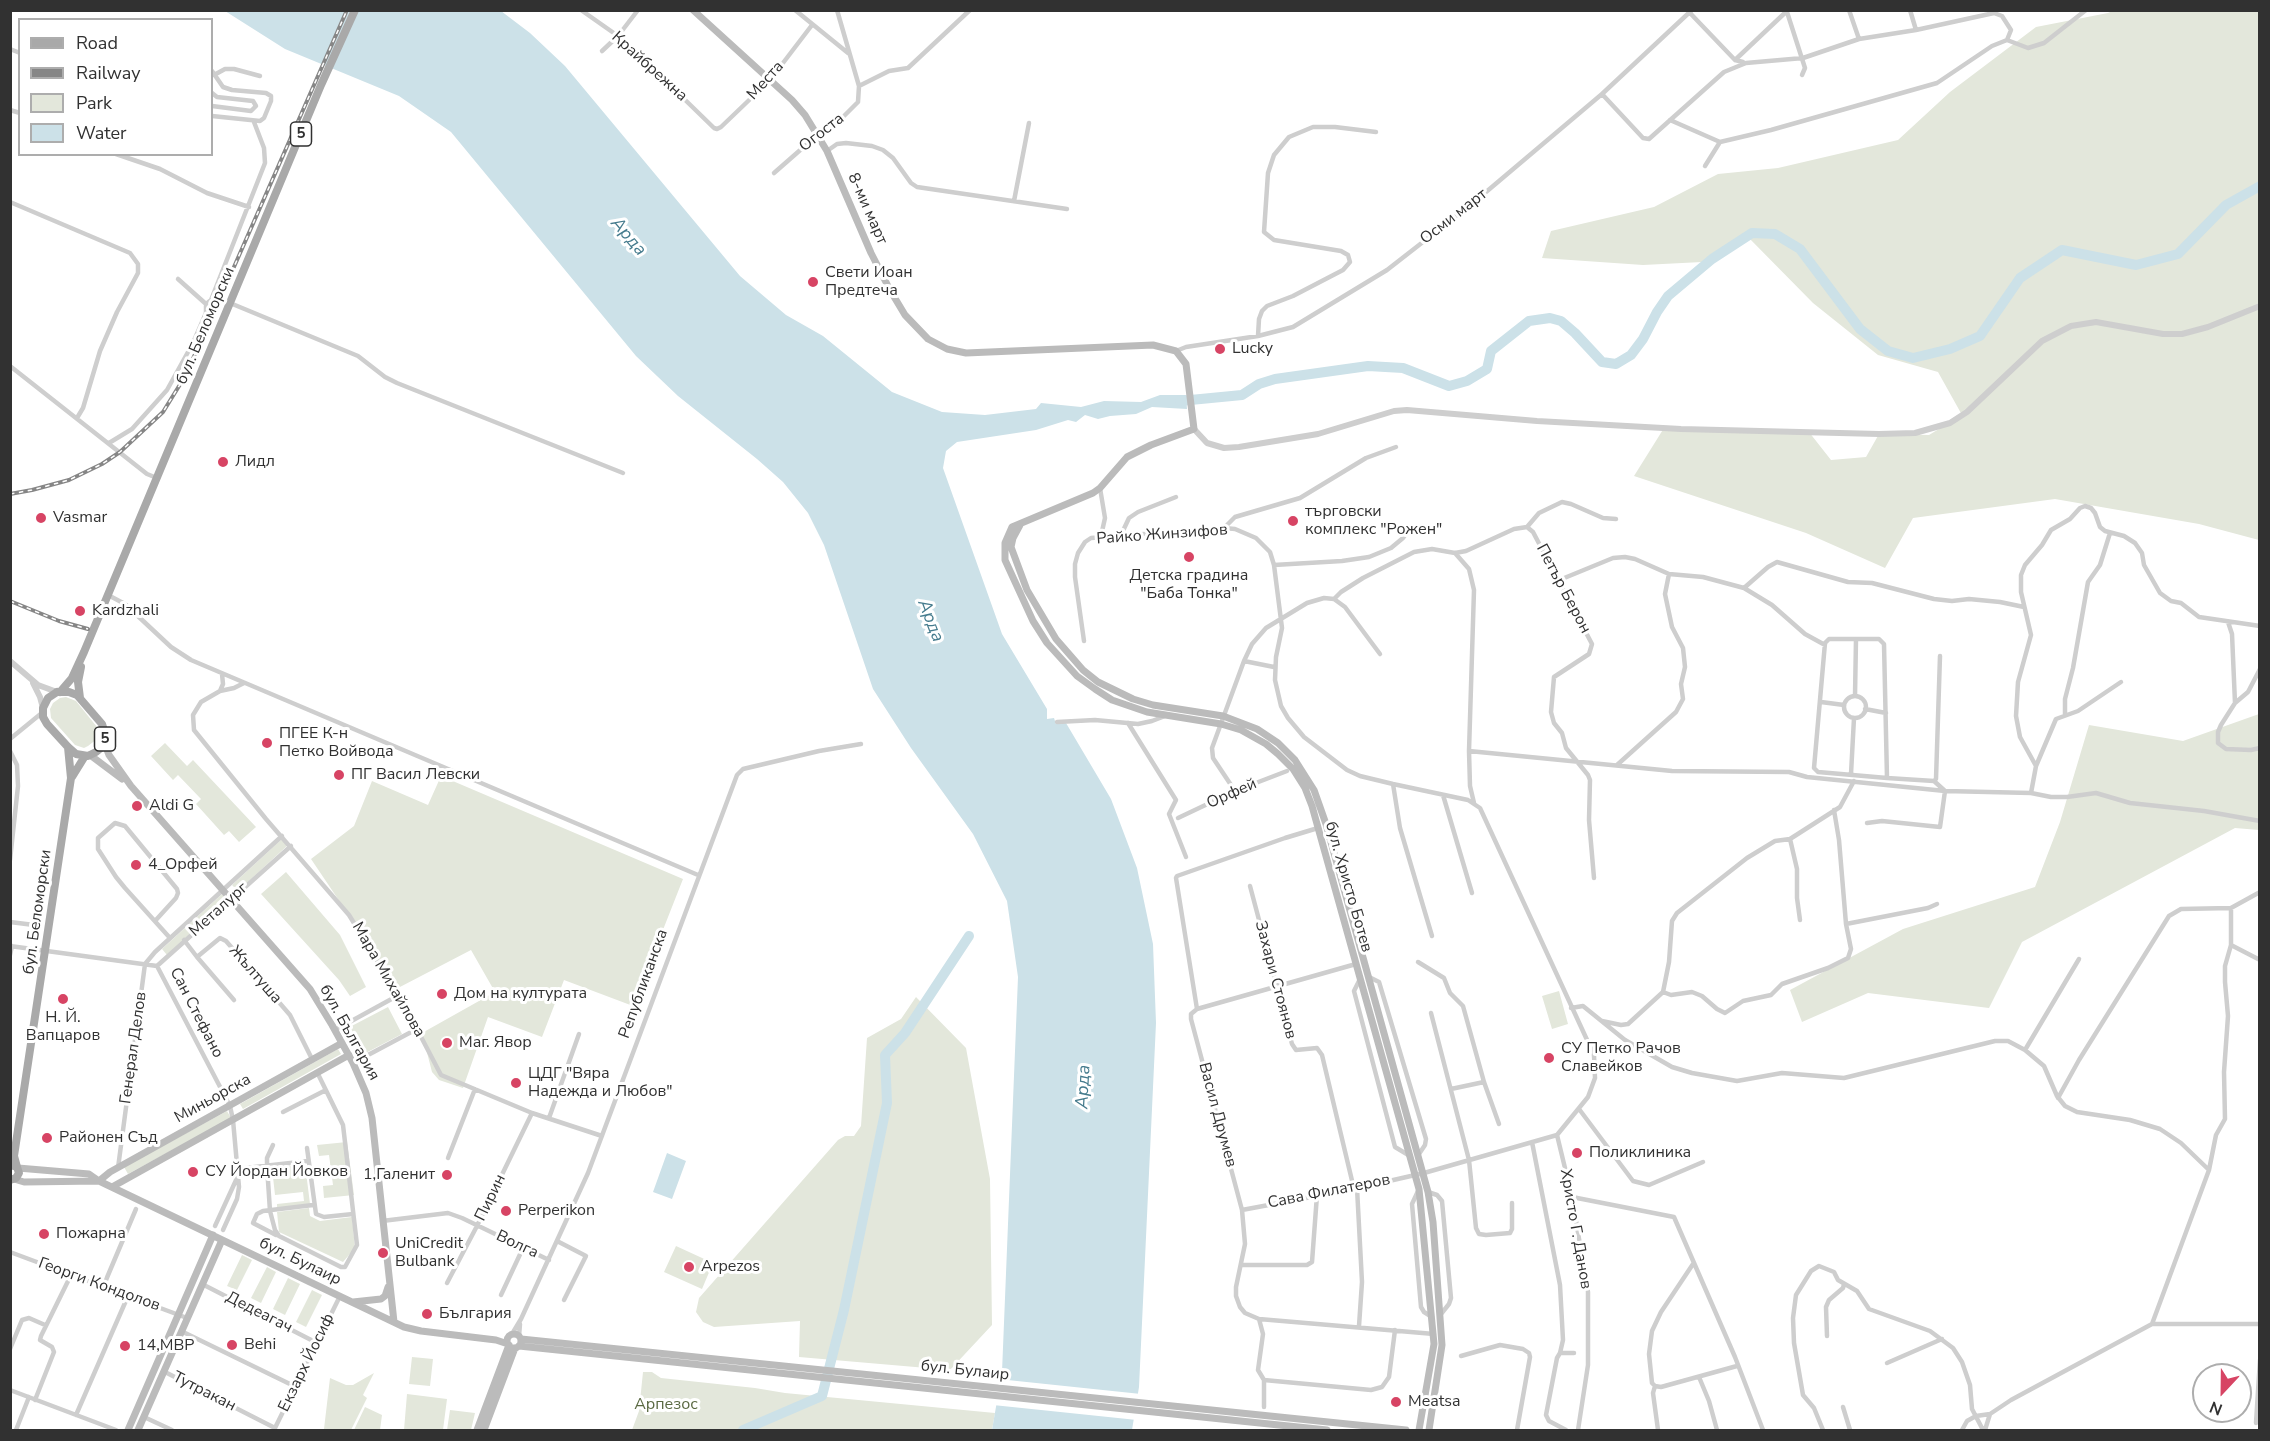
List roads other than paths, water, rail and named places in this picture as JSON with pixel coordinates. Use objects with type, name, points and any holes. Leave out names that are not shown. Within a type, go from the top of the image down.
[{"type":"main road","name":"бул. Беломорски","points":[[59,692],[72,678],[84,652],[321,85],[355,10]]},
{"type":"main road","name":"8-ми март","points":[[693,10],[799,108],[827,151],[871,253],[890,290],[913,324],[934,342],[966,353],[1131,345],[1162,346],[1176,351]]},
{"type":"main road","points":[[1021,523],[1084,498],[1100,488],[1121,461],[1127,457],[1151,445],[1194,429],[1186,364],[1176,351]]},
{"type":"main road","name":"бул. Христо Ботев","points":[[1021,523],[1012,527],[1008,535],[1005,543],[1005,560],[1029,612],[1047,643],[1077,676],[1095,689],[1130,707],[1165,716],[1222,720],[1266,744],[1293,769],[1305,788],[1410,1156],[1428,1192],[1441,1314],[1441,1363],[1429,1431]]},
{"type":"main road","name":"бул. Христо Ботев","points":[[1021,523],[1012,537],[1013,556],[1040,616],[1067,654],[1083,670],[1098,682],[1133,699],[1257,729],[1278,743],[1295,760],[1308,778],[1321,808],[1419,1154],[1419,1189],[1434,1334],[1419,1431]]},
{"type":"main road","name":"бул. Беломорски","points":[[80,698],[78,682],[84,652]]},
{"type":"main road","points":[[59,692],[69,692],[80,698]]},
{"type":"main road","name":"5","points":[[59,692],[48,698],[43,710],[46,721],[68,747],[76,753],[88,755],[100,749],[104,742],[103,727],[80,698]]},
{"type":"main road","name":"бул. България","points":[[104,742],[109,756],[131,786],[221,891],[310,989],[349,1055],[366,1093],[372,1118],[394,1322]]},
{"type":"main road","name":"бул. Беломорски","points":[[14,1164],[71,778],[68,747]]},
{"type":"main road","name":"бул. Беломорски","points":[[71,778],[88,755]]},
{"type":"main road","name":"бул. България","points":[[88,755],[108,767],[131,786]]},
{"type":"main road","name":"Миньорска","points":[[99,1181],[118,1168],[342,1043]]},
{"type":"main road","name":"Миньорска","points":[[112,1187],[349,1055]]},
{"type":"main road","name":"5","points":[[12,1182],[19,1174],[14,1164]]},
{"type":"main road","name":"бул. Булаир","points":[[14,1164],[84,1172],[394,1322],[421,1331],[1406,1431]]},
{"type":"main road","name":"бул. Булаир","points":[[12,1182],[99,1181]]},
{"type":"main road","points":[[128,1431],[213,1235]]},
{"type":"main road","points":[[138,1431],[222,1240]]},
{"type":"main road","points":[[352,1302],[381,1299],[385,1296],[389,1284]]},
{"type":"main road","name":"бул. Булаир","points":[[514,1341],[762,1372],[1327,1431]]},
{"type":"main road","name":"Републиканска","points":[[477,1431],[514,1341]]},
{"type":"main road","name":"Републиканска","points":[[484,1431],[514,1341]]},
{"type":"street","name":"Крайбрежна","points":[[581,10],[618,36],[714,128]]},
{"type":"street","points":[[602,51],[618,36],[638,10]]},
{"type":"street","points":[[795,10],[848,53]]},
{"type":"street","points":[[837,10],[859,86],[889,71],[908,68],[969,10]]},
{"type":"street","points":[[1850,10],[1859,39]]},
{"type":"street","points":[[1910,10],[1916,30]]},
{"type":"street","points":[[1970,10],[1971,17]]},
{"type":"street","points":[[1670,120],[1720,142],[1770,130],[1929,86],[1949,76],[1992,45],[2007,40],[2028,48],[2044,43],[2086,10]]},
{"type":"street","points":[[1735,60],[1788,11],[1803,58],[1805,68],[1802,75]]},
{"type":"street","points":[[1691,12],[1735,60],[1746,63]]},
{"type":"street","name":"Осми март","points":[[1176,351],[1186,347],[1284,330],[1303,322],[1387,270],[1473,203],[1602,94],[1691,12]]},
{"type":"street","points":[[1602,94],[1646,140],[1724,72],[1746,63],[1803,58],[1859,39],[1916,30],[1995,13],[2002,16],[2011,30],[2007,40]]},
{"type":"street","name":"Места","points":[[714,128],[721,127],[770,80],[812,25]]},
{"type":"street","points":[[213,116],[260,122],[272,101],[271,96],[266,93],[223,87],[216,83],[213,73],[234,69],[260,76]]},
{"type":"street","name":"Огоста","points":[[774,173],[839,121],[854,106],[860,96],[859,86]]},
{"type":"street","points":[[213,94],[218,97],[253,101],[256,106],[251,111],[213,106]]},
{"type":"street","points":[[206,304],[211,300],[265,163],[264,148],[254,122]]},
{"type":"street","points":[[1014,201],[1029,123]]},
{"type":"street","points":[[1258,336],[1258,319],[1267,306],[1293,296],[1343,270],[1350,262],[1348,255],[1341,251],[1274,240],[1264,232],[1268,173],[1274,155],[1289,137],[1312,127],[1376,132]]},
{"type":"street","points":[[1705,166],[1720,142]]},
{"type":"street","points":[[827,151],[837,144],[872,146],[883,150],[893,158],[911,183],[917,187],[1067,209]]},
{"type":"street","points":[[122,156],[160,169],[207,193],[249,207]]},
{"type":"street","points":[[10,202],[130,253],[138,264],[138,273],[100,351],[83,408],[77,418]]},
{"type":"street","points":[[109,443],[132,429],[167,390],[193,343],[206,313],[206,304],[178,279]]},
{"type":"street","points":[[230,303],[358,357],[397,383],[623,472]]},
{"type":"street","points":[[1194,429],[1202,439],[1216,447],[1239,447],[1318,434],[1394,411],[1407,410],[1537,421],[1681,429],[1915,433],[1950,423],[1967,412],[2042,341],[2071,326],[2096,322],[2163,334],[2182,334],[2208,327],[2259,306]]},
{"type":"street","points":[[10,366],[147,474],[157,478]]},
{"type":"street","points":[[1224,528],[1235,517],[1300,498],[1366,458],[1396,447]]},
{"type":"street","points":[[1100,488],[1105,518],[1101,536]]},
{"type":"street","points":[[1122,535],[1129,518],[1138,512],[1176,497]]},
{"type":"street","points":[[1527,527],[1539,513],[1562,502],[1603,518],[1616,519]]},
{"type":"street","points":[[2036,766],[2020,737],[2016,716],[2018,682],[2031,636],[2021,592],[2021,574],[2051,530],[2070,519],[2080,508],[2085,506],[2091,508],[2100,527],[2135,543],[2160,593],[2171,601],[2181,603],[2199,617],[2259,626]]},
{"type":"street","points":[[1274,565],[1369,557],[1391,548],[1411,527]]},
{"type":"street","name":"Петър Берон","points":[[1235,791],[1213,758],[1212,748],[1251,644],[1269,625],[1317,600],[1334,599],[1363,578],[1414,552],[1432,549],[1455,553],[1479,547],[1514,529],[1527,527],[1533,532],[1592,644],[1589,654],[1557,673],[1552,685],[1552,718],[1562,733],[1566,748],[1590,780],[1594,878]]},
{"type":"street","name":"Райко Жинзифов","points":[[1084,641],[1075,564],[1078,553],[1085,542],[1101,536],[1235,529],[1256,538],[1270,552],[1274,565],[1282,628],[1275,667],[1277,695],[1294,728],[1347,770],[1360,776],[1476,804]]},
{"type":"street","points":[[2065,715],[2065,699],[2073,668],[2088,582],[2100,565],[2110,532]]},
{"type":"street","points":[[1420,1174],[1557,1136],[1588,1097],[1593,1087],[1595,1061],[1584,1031],[1571,1008],[1476,804],[1470,786],[1474,590],[1469,569],[1455,553]]},
{"type":"street","points":[[1557,581],[1601,561],[1625,557],[1669,574],[1703,577],[1744,588],[1772,605],[1805,634],[1825,645]]},
{"type":"street","points":[[1744,588],[1767,567],[1778,562],[1848,582],[1872,583],[1934,598],[1952,601],[1979,600],[2024,607]]},
{"type":"street","points":[[1617,765],[1676,712],[1683,699],[1681,684],[1685,667],[1683,648],[1672,627],[1665,594],[1669,574]]},
{"type":"street","points":[[108,595],[125,604],[180,655],[698,875]]},
{"type":"street","points":[[1334,599],[1345,607],[1380,654]]},
{"type":"street","points":[[2228,622],[2232,634],[2235,703]]},
{"type":"street","points":[[1887,778],[1884,644],[1879,639],[1829,639],[1825,645],[1814,768],[1818,772],[1887,778],[1934,781],[1945,791]]},
{"type":"street","points":[[1855,696],[1856,639]]},
{"type":"street","points":[[1934,781],[1937,776],[1940,656]]},
{"type":"street","points":[[10,661],[31,680],[59,692]]},
{"type":"street","points":[[1244,661],[1275,667]]},
{"type":"street","points":[[2259,669],[2248,692],[2235,703],[2218,732],[2218,743],[2226,749],[2259,748]]},
{"type":"street","points":[[220,691],[223,684],[222,674]]},
{"type":"street","points":[[10,739],[32,723],[43,710],[40,697],[31,680]]},
{"type":"street","points":[[2031,793],[2036,766],[2056,719],[2078,711],[2121,682]]},
{"type":"street","name":"Мара Михайлова","points":[[244,683],[205,699],[198,706],[192,721],[194,730],[349,915],[397,993],[441,1075],[532,1113],[602,1136]]},
{"type":"street","points":[[1855,696],[1863,700],[1865,709],[1860,716],[1854,718],[1846,714],[1844,705],[1849,698],[1855,696]]},
{"type":"street","points":[[1821,702],[1844,705]]},
{"type":"street","points":[[1865,709],[1886,713]]},
{"type":"street","points":[[1057,722],[1095,720],[1128,723],[1152,721],[1165,716]]},
{"type":"street","points":[[1851,774],[1854,718]]},
{"type":"street","points":[[32,723],[46,721]]},
{"type":"street","points":[[1128,723],[1176,800],[1169,814],[1186,857]]},
{"type":"street","name":"Републиканска","points":[[514,1341],[521,1319],[580,1192],[721,814],[740,771],[819,751],[861,744]]},
{"type":"street","points":[[10,751],[17,765],[18,786],[10,860]]},
{"type":"street","points":[[1469,751],[1672,771],[1789,772],[1807,777],[1945,791],[2031,793],[2051,797],[2096,793],[2130,803],[2204,811],[2259,821]]},
{"type":"street","name":"Орфей","points":[[1178,818],[1235,791],[1287,771]]},
{"type":"street","points":[[1601,1021],[1628,1024],[1663,992],[1669,962],[1672,921],[1677,913],[1747,858],[1775,842],[1790,839],[1840,807],[1854,781]]},
{"type":"street","points":[[1392,784],[1400,828],[1432,936]]},
{"type":"street","points":[[1866,823],[1882,821],[1940,827],[1945,791]]},
{"type":"street","points":[[1443,795],[1472,893]]},
{"type":"street","points":[[1663,992],[1671,995],[1692,992],[1702,996],[1717,1010],[1725,1013],[1743,1001],[1771,994],[1782,984],[1828,968],[1848,958],[1851,950],[1846,924],[1839,840],[1834,810]]},
{"type":"street","points":[[155,921],[176,898],[177,889],[125,826],[115,823],[98,838],[98,849],[116,877],[170,938]]},
{"type":"street","name":"Васил Друмев","points":[[1259,1318],[1245,1313],[1238,1302],[1236,1287],[1245,1236],[1242,1210],[1191,1019],[1191,1014],[1197,1009],[1176,883],[1178,876],[1318,828]]},
{"type":"street","name":"Металург","points":[[145,964],[170,938],[282,836]]},
{"type":"street","points":[[1790,839],[1797,869],[1800,920]]},
{"type":"street","name":"Металург","points":[[157,966],[291,846]]},
{"type":"street","name":"Захари Стоянов","points":[[1250,886],[1293,1048],[1299,1051],[1317,1048],[1322,1055],[1356,1189]]},
{"type":"street","points":[[2058,1098],[2079,1060],[2169,916],[2181,909],[2230,908],[2259,892]]},
{"type":"street","points":[[1846,924],[1928,908],[1937,904]]},
{"type":"street","points":[[2152,1324],[2209,1170],[2216,1135],[2225,1119],[2224,1072],[2228,1016],[2224,982],[2232,945],[2230,908]]},
{"type":"street","points":[[10,922],[34,925]]},
{"type":"street","name":"Жълтуша","points":[[197,957],[220,938],[226,941],[290,1015],[312,1059]]},
{"type":"street","points":[[184,940],[234,1000]]},
{"type":"street","points":[[2232,945],[2259,960]]},
{"type":"street","points":[[10,956],[11,946],[157,966]]},
{"type":"street","points":[[2025,1050],[2079,959]]},
{"type":"street","points":[[1197,1009],[1364,962]]},
{"type":"street","points":[[1418,962],[1444,978],[1450,993],[1463,1006],[1484,1082],[1499,1124]]},
{"type":"street","name":"Генерал Делов","points":[[118,1168],[145,964]]},
{"type":"street","name":"Сан Стефано","points":[[157,966],[230,1106],[238,1193],[223,1230]]},
{"type":"street","points":[[1360,979],[1354,991],[1395,1147],[1410,1156]]},
{"type":"street","points":[[335,1030],[397,996]]},
{"type":"street","points":[[1571,1008],[1583,1006],[1625,1040],[1672,1067],[1737,1081],[1782,1073],[1844,1078],[2002,1040],[2025,1050],[2044,1066],[2058,1098],[2065,1106],[2077,1112],[2130,1120],[2160,1129],[2181,1143],[2209,1170]]},
{"type":"street","points":[[1431,1013],[1468,1160],[1476,1228],[1479,1234],[1510,1233],[1512,1203]]},
{"type":"street","points":[[353,1063],[415,1030]]},
{"type":"street","points":[[549,1118],[579,1034]]},
{"type":"street","points":[[313,1205],[256,1214],[253,1223],[345,1267],[357,1245],[343,1125],[317,1072]]},
{"type":"street","points":[[1451,1089],[1484,1082]]},
{"type":"street","points":[[448,1158],[475,1089]]},
{"type":"street","points":[[283,1112],[326,1090]]},
{"type":"street","points":[[1579,1109],[1632,1181],[1649,1185],[1703,1162]]},
{"type":"street","name":"Пирин","points":[[447,1283],[532,1113]]},
{"type":"street","name":"Христо Г. Данов","points":[[1557,1136],[1572,1197],[1585,1268],[1588,1302],[1588,1365],[1578,1431]]},
{"type":"street","points":[[1532,1142],[1560,1285],[1563,1340],[1557,1358],[1546,1415],[1549,1422],[1566,1431]]},
{"type":"street","points":[[273,1146],[267,1158],[267,1166],[270,1210],[275,1230],[279,1236]]},
{"type":"street","points":[[307,1148],[314,1212],[320,1217],[353,1214]]},
{"type":"street","points":[[237,1169],[308,1161]]},
{"type":"street","name":"Сава Филатеров","points":[[1242,1210],[1356,1189],[1420,1174]]},
{"type":"street","points":[[215,1226],[238,1176]]},
{"type":"street","points":[[1356,1189],[1362,1282],[1359,1326]]},
{"type":"street","points":[[1428,1192],[1437,1195],[1442,1201],[1451,1298],[1441,1314]]},
{"type":"street","points":[[1241,1264],[1310,1264],[1313,1257],[1317,1195]]},
{"type":"street","points":[[1572,1197],[1674,1217],[1762,1431]]},
{"type":"street","points":[[103,1287],[136,1209]]},
{"type":"street","name":"Волга","points":[[382,1221],[447,1213],[549,1260]]},
{"type":"street","points":[[557,1241],[586,1256],[564,1300]]},
{"type":"street","points":[[501,1295],[523,1248]]},
{"type":"street","name":"Георги Кондолов","points":[[10,1252],[187,1318]]},
{"type":"street","points":[[1655,1386],[1652,1383],[1648,1354],[1652,1331],[1660,1312],[1693,1264]]},
{"type":"street","points":[[1823,1431],[1814,1408],[1803,1395],[1794,1344],[1796,1295],[1811,1271],[1819,1266],[1834,1272],[1838,1280],[1857,1291],[1869,1309],[1930,1331],[1953,1348],[1962,1362],[1970,1385],[1971,1410],[1984,1431]]},
{"type":"street","points":[[16,1431],[54,1352],[52,1347],[40,1340],[45,1325],[71,1275]]},
{"type":"street","name":"Дедеагач","points":[[202,1284],[316,1343]]},
{"type":"street","points":[[1827,1336],[1826,1307],[1829,1300],[1843,1288],[1844,1284]]},
{"type":"street","points":[[76,1415],[128,1296]]},
{"type":"street","name":"Екзарх Йосиф","points":[[274,1429],[340,1296]]},
{"type":"street","points":[[10,1349],[22,1320],[28,1318],[45,1325]]},
{"type":"street","points":[[1264,1407],[1264,1380],[1258,1371],[1263,1334],[1259,1318],[1434,1334]]},
{"type":"street","points":[[1962,1431],[1968,1421],[1976,1416],[1990,1414],[2035,1385],[2152,1324],[2259,1324]]},
{"type":"street","points":[[1264,1380],[1371,1390],[1382,1387],[1389,1377],[1395,1330]]},
{"type":"street","points":[[181,1331],[294,1386]]},
{"type":"street","points":[[1887,1364],[1942,1339]]},
{"type":"street","points":[[1461,1356],[1500,1345],[1523,1348],[1529,1353],[1517,1431]]},
{"type":"street","points":[[1560,1353],[1574,1353]]},
{"type":"street","points":[[2256,1423],[2259,1360]]},
{"type":"street","points":[[1655,1386],[1737,1366]]},
{"type":"street","name":"Тутракан","points":[[165,1372],[274,1429]]},
{"type":"street","points":[[1699,1377],[1717,1431]]},
{"type":"street","points":[[1655,1386],[1653,1393],[1658,1431]]},
{"type":"street","points":[[10,1390],[116,1431]]},
{"type":"street","points":[[1843,1407],[1850,1431]]},
{"type":"street","points":[[1984,1431],[1990,1414]]},
{"type":"street","points":[[144,1417],[172,1431]]},
{"type":"water","name":"Арда","points":[[225,11],[501,11],[530,33],[565,66],[740,276],[786,315],[823,336],[892,392],[942,412],[985,415],[1036,409],[1041,403],[1081,407],[1104,401],[1141,402],[1160,395],[1186,395],[1187,409],[1152,407],[1136,414],[1098,419],[1085,415],[1076,422],[1068,420],[1036,430],[957,442],[946,451],[943,468],[1002,634],[1047,709],[1047,719],[1054,718],[1056,724],[1066,723],[1111,799],[1137,868],[1153,944],[1156,1023],[1139,1387],[1132,1430],[992,1430],[1002,1372],[1018,977],[1007,901],[973,834],[911,748],[873,689],[824,545],[808,513],[783,482],[678,396],[636,356],[451,132],[399,96],[285,49]]},
{"type":"water","points":[[667,1153],[686,1161],[672,1199],[653,1192]]},
{"type":"waterway","points":[[1180,401],[1242,395],[1259,384],[1275,379],[1368,366],[1403,368],[1449,386],[1467,381],[1487,369],[1491,351],[1529,321],[1550,318],[1561,321],[1602,362],[1616,364],[1631,355],[1668,296],[1712,259],[1752,233],[1775,234],[1800,249],[1860,329],[1888,351],[1913,358],[1950,349],[1980,336],[2020,278],[2062,250],[2136,265],[2178,254],[2226,205],[2260,186]]},
{"type":"waterway","points":[[743,1430],[822,1396],[844,1310],[887,1103],[885,1055],[905,1033],[969,936]]},
{"type":"railway","points":[[10,494],[69,480],[102,464],[120,452],[163,412],[184,378],[208,326],[347,10]]},
{"type":"railway","points":[[10,601],[59,621],[88,629]]},
{"type":"place","name":"Свети Иоан Предтеча","points":[[813,282]]},
{"type":"place","name":"Lucky","points":[[1220,349]]},
{"type":"place","name":"Лидл","points":[[223,462]]},
{"type":"place","name":"Vasmar","points":[[41,518]]},
{"type":"place","name":"търговски комплекс \"Рожен\"","points":[[1293,521]]},
{"type":"place","name":"Детска градина \"Баба Тонка\"","points":[[1189,557]]},
{"type":"place","name":"Kardzhali","points":[[80,611]]},
{"type":"place","name":"ПГЕЕ К-н Петко Войвода","points":[[267,743]]},
{"type":"place","name":"ПГ Васил Левски","points":[[339,775]]},
{"type":"place","name":"Aldi G","points":[[137,806]]},
{"type":"place","name":"4_Орфей","points":[[136,865]]},
{"type":"place","name":"Дом на културата","points":[[442,994]]},
{"type":"place","name":"Н. Й. Вапцаров","points":[[63,999]]},
{"type":"place","name":"Маг. Явор","points":[[447,1043]]},
{"type":"place","name":"СУ Петко Рачов Славейков","points":[[1549,1058]]},
{"type":"place","name":"ЦДГ \"Вяра Надежда и Любов\"","points":[[516,1083]]},
{"type":"place","name":"Районен Съд","points":[[47,1138]]},
{"type":"place","name":"Поликлиника","points":[[1577,1153]]},
{"type":"place","name":"СУ Йордан Йовков","points":[[193,1172]]},
{"type":"place","name":"1,Галенит","points":[[447,1175]]},
{"type":"place","name":"Perperikon","points":[[506,1211]]},
{"type":"place","name":"Пожарна","points":[[44,1234]]},
{"type":"place","name":"UniCredit Bulbank","points":[[383,1253]]},
{"type":"place","name":"Arpezos","points":[[689,1267]]},
{"type":"place","name":"България","points":[[427,1314]]},
{"type":"place","name":"Behi","points":[[232,1345]]},
{"type":"place","name":"14,МВР","points":[[125,1346]]},
{"type":"place","name":"Meatsa","points":[[1396,1402]]},
{"type":"park label","name":"Арпезос","points":[[666,1405]]}]
